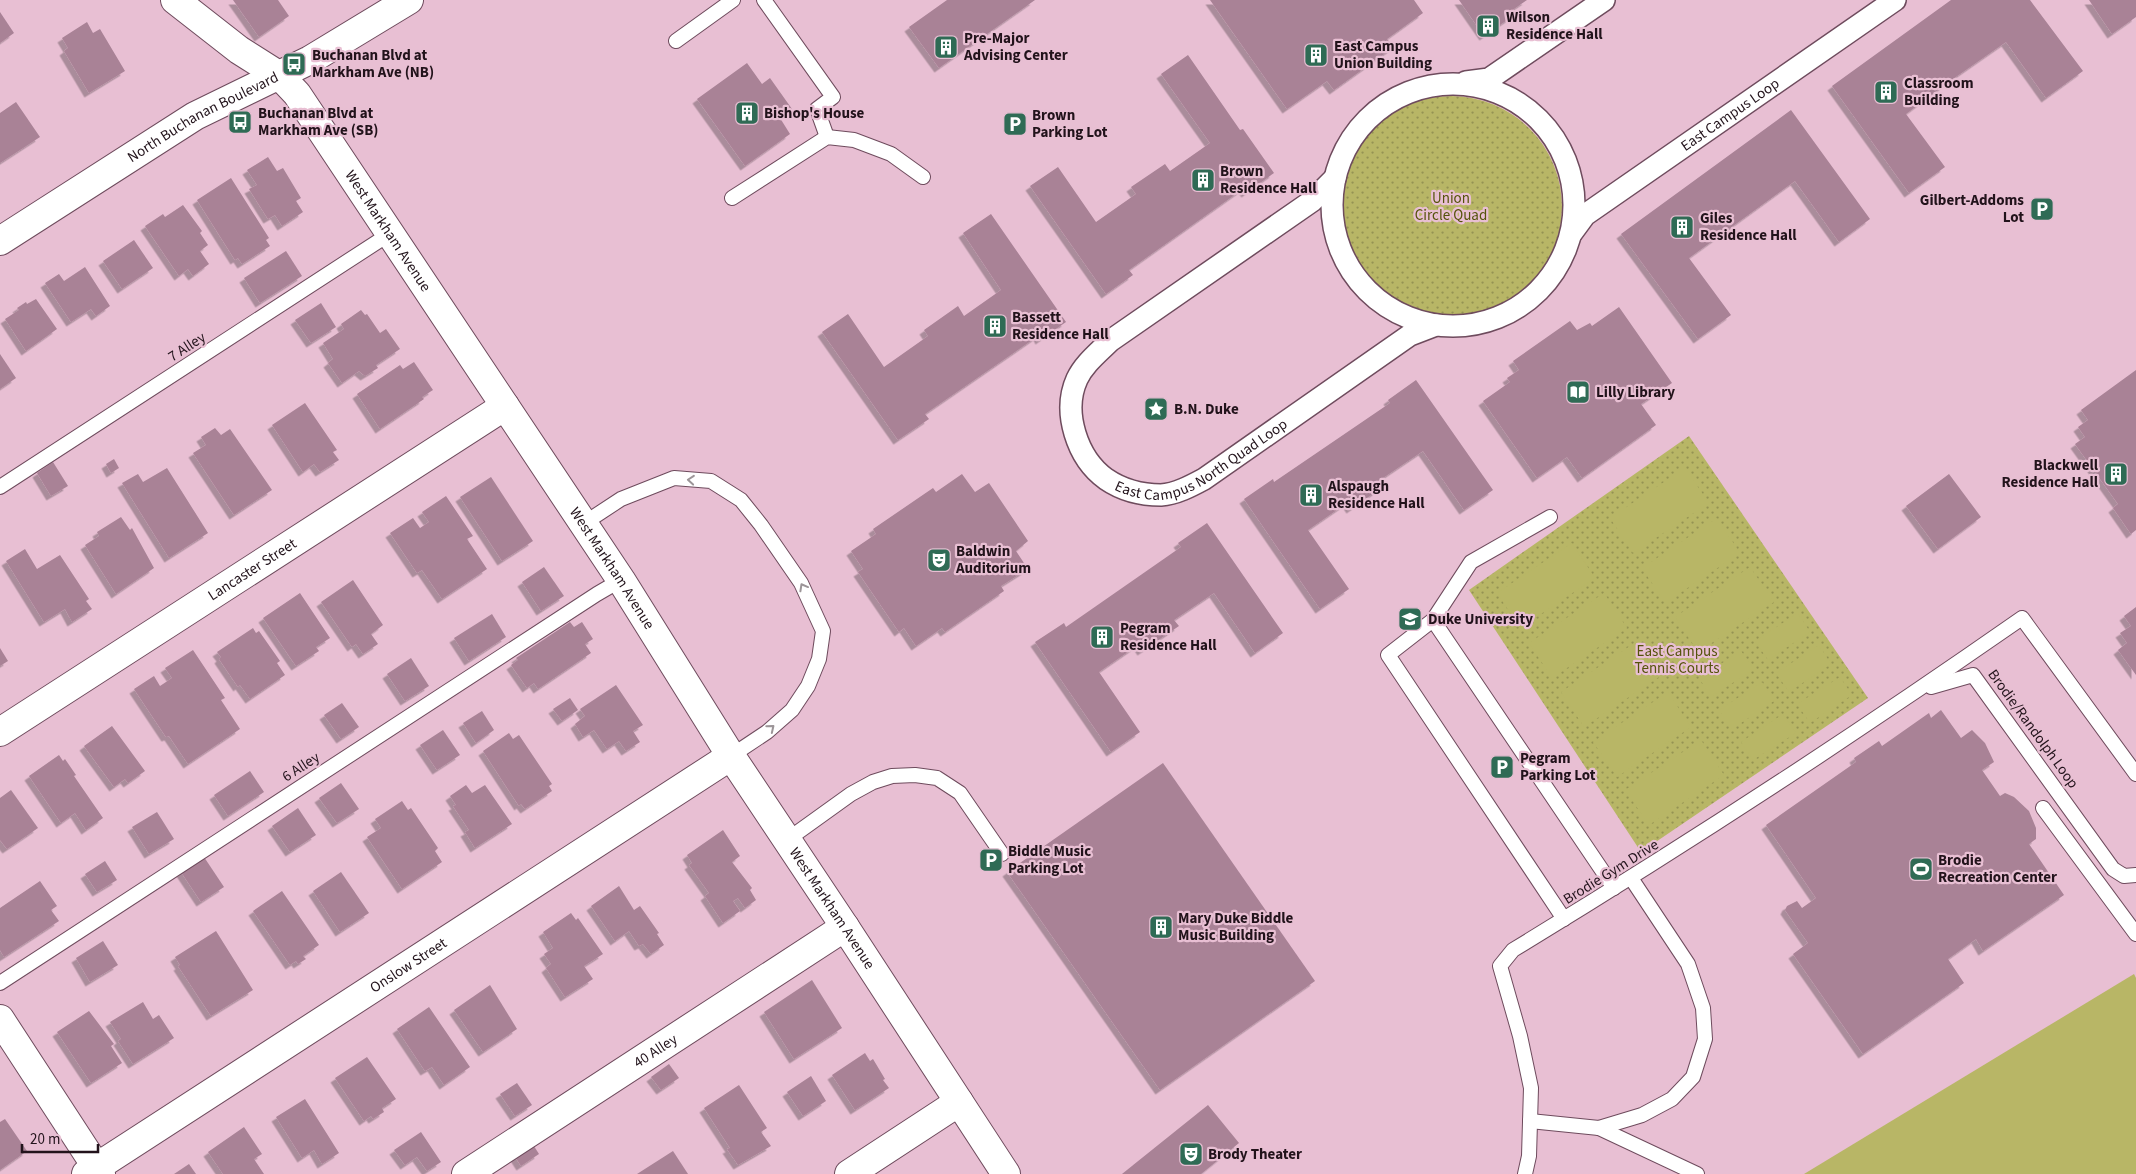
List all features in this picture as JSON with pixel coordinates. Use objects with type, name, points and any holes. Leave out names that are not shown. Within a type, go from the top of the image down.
[{"type":"street","name":"West Markham Avenue","points":[[176,0],[239,50],[280,76],[297,94],[621,580],[731,756],[846,927],[1006,1174]]},
{"type":"street","name":"North Buchanan Boulevard","points":[[0,241],[195,116],[310,60],[409,0]]},
{"type":"street","points":[[1463,85],[1468,81],[1489,78],[1604,0]]},
{"type":"street","name":"East Campus Loop","points":[[1571,234],[1584,215],[1895,0]]},
{"type":"street","points":[[1439,85],[1463,85],[1486,89],[1515,102],[1530,112],[1548,131],[1558,146],[1572,181],[1574,202],[1571,234],[1558,266],[1548,281],[1535,295],[1519,307],[1491,321],[1474,325],[1436,325],[1407,317],[1389,308],[1372,295],[1357,279],[1347,263],[1336,234],[1332,212],[1335,178],[1341,159],[1352,138],[1378,110],[1412,91],[1439,85]]},
{"type":"street","name":"East Campus North Quad Loop","points":[[1335,178],[1312,201],[1110,342],[1090,360],[1078,378],[1072,394],[1071,411],[1075,433],[1088,460],[1106,478],[1122,487],[1143,493],[1163,495],[1184,490],[1204,479],[1410,335],[1436,325]]},
{"type":"street","name":"Lancaster Street","points":[[0,732],[506,406]]},
{"type":"street","name":"Onslow Street","points":[[95,1172],[731,756]]},
{"type":"street","name":"40 Alley","points":[[466,1174],[846,927]]},
{"type":"street","points":[[0,1019],[95,1172]]},
{"type":"street","points":[[849,1174],[959,1102]]},
{"type":"lane","points":[[676,41],[733,0]]},
{"type":"lane","points":[[764,0],[833,97],[818,109],[827,137]]},
{"type":"lane","points":[[732,198],[827,137],[854,140],[891,154],[923,177]]},
{"type":"lane","name":"7 Alley","points":[[0,487],[391,233]]},
{"type":"lane","points":[[583,524],[621,499],[674,478],[711,482],[741,500],[761,525],[801,583],[823,631],[819,659],[808,686],[792,710],[767,732],[731,756]]},
{"type":"lane","points":[[1550,517],[1471,562],[1433,620],[1388,655],[1564,919]]},
{"type":"lane","name":"6 Alley","points":[[0,983],[621,580]]},
{"type":"lane","points":[[1919,691],[2022,618],[2136,774]]},
{"type":"lane","points":[[1433,620],[1614,888]]},
{"type":"lane","name":"Brodie/Randolph Loop","points":[[1919,691],[1973,675],[2113,869],[2124,876],[2136,875]]},
{"type":"lane","name":"Brodie Gym Drive","points":[[1525,1174],[1529,1156],[1531,1088],[1520,1036],[1500,966],[1513,950],[1631,878],[1919,691]]},
{"type":"lane","points":[[787,840],[851,794],[874,782],[892,776],[915,775],[937,778],[960,794],[1002,854]]},
{"type":"lane","points":[[2043,808],[2136,934]]},
{"type":"lane","points":[[1599,1128],[1642,1114],[1672,1099],[1693,1078],[1705,1039],[1703,1008],[1688,964],[1631,878]]},
{"type":"lane","points":[[1530,1122],[1599,1128],[1697,1174]]},
{"type":"green space","name":"Union Circle Quad","points":[[1451,96],[1473,98],[1493,104],[1521,121],[1537,137],[1554,165],[1560,185],[1562,207],[1560,229],[1554,249],[1537,277],[1521,293],[1493,310],[1473,316],[1451,318],[1429,316],[1409,310],[1381,293],[1365,277],[1348,249],[1342,229],[1340,207],[1342,185],[1348,165],[1365,137],[1381,121],[1409,104],[1429,98]]},
{"type":"green space","name":"East Campus Tennis Courts","points":[[1689,436],[1868,698],[1641,852],[1469,590]]},
{"type":"green space","points":[[1685,468],[1709,503],[1633,553],[1610,518]]},
{"type":"green space","points":[[1717,518],[1740,553],[1665,603],[1642,568]]},
{"type":"green space","points":[[1572,543],[1595,578],[1520,628],[1497,593]]},
{"type":"green space","points":[[1750,567],[1774,602],[1698,652],[1675,617]]},
{"type":"green space","points":[[1604,593],[1627,628],[1552,678],[1529,643]]},
{"type":"green space","points":[[1798,613],[1810,632],[1768,660],[1755,641]]},
{"type":"green space","points":[[1636,642],[1659,677],[1584,727],[1561,692]]},
{"type":"green space","points":[[1819,645],[1831,664],[1789,692],[1776,673]]},
{"type":"green space","points":[[1741,651],[1754,669],[1711,697],[1699,678]]},
{"type":"green space","points":[[1840,677],[1852,695],[1810,723],[1797,704]]},
{"type":"green space","points":[[1762,682],[1774,701],[1732,729],[1719,710]]},
{"type":"green space","points":[[1668,692],[1691,727],[1617,777],[1593,742]]},
{"type":"green space","points":[[1783,714],[1796,733],[1753,760],[1741,742]]},
{"type":"green space","points":[[1701,740],[1724,775],[1649,825],[1625,790]]},
{"type":"green space","points":[[2134,974],[2136,978],[2136,1174],[1804,1174]]},
{"type":"building","points":[[233,0],[278,0],[289,16],[259,37]]},
{"type":"building","name":"Pre-Major Advising Center","points":[[947,0],[1035,0],[939,68],[909,27]]},
{"type":"building","name":"East Campus Union Building","points":[[1210,0],[1414,0],[1423,13],[1387,39],[1394,47],[1334,90],[1327,81],[1287,109]]},
{"type":"building","name":"Wilson Residence Hall","points":[[1459,0],[1527,0],[1511,11],[1513,16],[1484,36]]},
{"type":"building","name":"Classroom Building","points":[[1951,0],[2030,0],[2083,71],[2046,98],[2006,42],[1950,81],[1906,114],[1945,167],[1909,193],[1832,86]]},
{"type":"building","points":[[2089,0],[2136,0],[2136,17],[2112,34]]},
{"type":"building","points":[[0,12],[14,33],[0,43]]},
{"type":"building","points":[[87,22],[93,33],[100,29],[125,71],[89,93],[64,51],[68,48],[62,38]]},
{"type":"building","name":"Brown Residence Hall","points":[[1188,55],[1240,130],[1243,129],[1274,173],[1246,193],[1243,189],[1129,270],[1133,275],[1106,294],[1030,186],[1058,167],[1096,222],[1136,194],[1131,187],[1165,164],[1170,171],[1210,143],[1161,74]]},
{"type":"building","name":"Bishop's House","points":[[747,63],[762,84],[770,78],[792,109],[780,118],[790,134],[745,166],[697,99]]},
{"type":"building","points":[[16,102],[40,137],[0,163],[0,113]]},
{"type":"building","name":"Giles Residence Hall","points":[[1791,110],[1870,219],[1839,242],[1795,181],[1689,258],[1731,315],[1698,339],[1621,234]]},
{"type":"building","points":[[268,157],[277,171],[283,168],[301,198],[296,201],[303,212],[282,226],[275,215],[268,219],[249,189],[257,185],[247,170]]},
{"type":"building","points":[[231,178],[269,238],[266,240],[270,246],[242,264],[238,258],[235,260],[197,200]]},
{"type":"building","points":[[183,205],[202,231],[200,233],[208,245],[200,251],[209,264],[193,276],[188,269],[179,276],[145,226],[163,214],[165,217]]},
{"type":"building","name":"Bassett Residence Hall","points":[[991,214],[1066,322],[1040,340],[1038,336],[925,414],[929,419],[898,440],[822,332],[848,314],[884,367],[928,336],[924,330],[958,306],[964,316],[1001,290],[963,233]]},
{"type":"building","points":[[134,240],[153,268],[122,289],[103,261]]},
{"type":"building","points":[[286,251],[302,276],[260,303],[244,278]]},
{"type":"building","points":[[85,267],[110,306],[96,316],[91,309],[71,322],[45,283],[59,274],[64,281]]},
{"type":"building","points":[[36,299],[57,329],[26,351],[5,319],[19,310],[17,308],[26,302],[27,304]]},
{"type":"building","points":[[321,303],[336,327],[311,343],[295,320]]},
{"type":"building","name":"Lilly Library","points":[[1619,307],[1672,383],[1641,404],[1656,425],[1582,478],[1567,457],[1537,478],[1483,401],[1510,382],[1507,378],[1519,370],[1513,361],[1570,321],[1577,330],[1590,323],[1592,326]]},
{"type":"building","points":[[361,310],[365,315],[367,314],[380,333],[386,329],[400,349],[376,365],[378,368],[365,376],[359,371],[342,383],[328,363],[333,359],[323,343],[344,329],[341,324]]},
{"type":"building","points":[[0,354],[16,378],[0,389]]},
{"type":"building","points":[[414,362],[433,390],[422,397],[424,399],[380,429],[357,394],[400,365],[403,369]]},
{"type":"building","name":"Blackwell Residence Hall","points":[[2136,370],[2136,530],[2131,534],[2113,508],[2118,504],[2075,444],[2085,437],[2078,427],[2088,420],[2081,410]]},
{"type":"building","name":"Alspaugh Residence Hall","points":[[1416,380],[1493,490],[1464,510],[1423,451],[1383,478],[1387,484],[1351,509],[1347,503],[1308,530],[1349,589],[1320,609],[1244,499],[1273,479],[1274,482],[1390,403],[1388,400]]},
{"type":"building","points":[[305,403],[337,450],[333,452],[339,460],[320,472],[314,464],[303,472],[272,425]]},
{"type":"building","points":[[215,428],[221,435],[230,429],[272,490],[234,515],[193,453],[206,445],[201,437]]},
{"type":"building","points":[[114,459],[119,468],[111,473],[106,464]]},
{"type":"building","points":[[53,462],[68,486],[51,496],[37,473]]},
{"type":"building","points":[[167,468],[208,533],[169,558],[122,483],[138,474],[143,482]]},
{"type":"building","name":"Baldwin Auditorium","points":[[962,474],[975,492],[989,483],[1028,541],[1016,551],[1028,569],[1001,586],[1004,591],[945,632],[942,628],[916,646],[904,628],[899,632],[858,572],[863,569],[851,551],[876,534],[873,529],[933,488],[936,492]]},
{"type":"building","points":[[1949,474],[1981,517],[1938,549],[1906,506]]},
{"type":"building","points":[[491,477],[533,541],[502,561],[460,497]]},
{"type":"building","points":[[446,496],[473,536],[467,539],[487,569],[442,599],[422,570],[417,573],[390,533],[413,518],[420,528],[429,522],[422,512]]},
{"type":"building","points":[[121,517],[130,530],[132,528],[154,568],[116,594],[85,545],[99,536],[97,532]]},
{"type":"building","name":"Pegram Residence Hall","points":[[1207,523],[1283,633],[1255,653],[1214,593],[1174,620],[1179,626],[1142,651],[1138,645],[1099,672],[1140,732],[1111,752],[1035,642],[1064,623],[1066,627],[1181,547],[1178,543]]},
{"type":"building","points":[[25,549],[37,569],[60,555],[89,599],[86,601],[92,609],[72,622],[65,609],[44,622],[6,561]]},
{"type":"building","points":[[544,567],[564,596],[541,611],[522,582]]},
{"type":"building","points":[[353,580],[383,625],[371,634],[378,644],[363,654],[356,644],[352,647],[321,602]]},
{"type":"building","points":[[300,593],[330,638],[316,647],[319,651],[296,666],[263,618]]},
{"type":"building","points":[[2136,607],[2136,675],[2118,650],[2127,643],[2120,633],[2131,626],[2124,616]]},
{"type":"building","points":[[492,614],[506,637],[469,661],[454,638]]},
{"type":"building","points":[[570,622],[574,627],[582,622],[593,639],[585,644],[591,653],[538,689],[534,683],[527,688],[511,665],[518,660],[516,658]]},
{"type":"building","points":[[253,628],[256,633],[259,631],[280,661],[277,663],[285,675],[250,699],[240,685],[238,687],[219,659],[221,657],[217,652]]},
{"type":"building","points":[[0,648],[8,661],[0,666]]},
{"type":"building","points":[[193,650],[225,698],[221,700],[240,729],[188,764],[169,736],[166,737],[134,689],[154,676],[160,686],[172,678],[165,668]]},
{"type":"building","points":[[411,658],[429,686],[405,701],[387,674]]},
{"type":"building","points":[[616,685],[643,725],[633,731],[640,742],[626,751],[619,741],[607,749],[594,730],[583,737],[575,724],[585,716],[580,709]]},
{"type":"building","points":[[570,698],[578,710],[562,721],[553,709]]},
{"type":"building","points":[[342,703],[359,727],[341,739],[324,715]]},
{"type":"building","name":"Brodie Recreation Center","points":[[1941,710],[1961,738],[1972,730],[1985,743],[1994,762],[1982,770],[2000,796],[2005,793],[2014,797],[2029,811],[2036,828],[2036,839],[2029,844],[2064,895],[1983,951],[1976,939],[1948,959],[1964,983],[1863,1054],[1793,954],[1808,943],[1785,910],[1787,906],[1797,901],[1802,908],[1816,898],[1766,825],[1856,762],[1854,758],[1879,741],[1882,746],[1929,713],[1931,718]]},
{"type":"building","points":[[482,711],[494,730],[476,743],[463,723]]},
{"type":"building","points":[[112,726],[145,771],[128,783],[125,779],[114,787],[84,746]]},
{"type":"building","points":[[443,730],[460,755],[437,770],[420,745]]},
{"type":"building","points":[[509,733],[513,739],[519,735],[552,784],[549,786],[552,791],[525,809],[521,804],[519,806],[483,751]]},
{"type":"building","points":[[59,755],[63,761],[65,759],[76,775],[74,776],[103,818],[86,830],[75,813],[61,823],[29,776]]},
{"type":"building","name":"Mary Duke Biddle Music Building","points":[[1163,763],[1315,981],[1160,1090],[1007,872]]},
{"type":"building","points":[[250,771],[264,792],[228,816],[214,795]]},
{"type":"building","points":[[341,783],[359,809],[337,823],[319,798]]},
{"type":"building","points":[[466,785],[472,793],[485,785],[512,824],[475,848],[465,832],[469,830],[453,806],[456,805],[450,796]]},
{"type":"building","points":[[11,790],[38,828],[7,849],[0,840],[0,798]]},
{"type":"building","points":[[402,801],[408,810],[411,808],[438,848],[435,851],[442,862],[402,889],[367,837],[381,828],[375,819]]},
{"type":"building","points":[[298,808],[316,835],[290,852],[272,826]]},
{"type":"building","points":[[157,812],[174,839],[149,854],[132,827]]},
{"type":"building","points":[[723,830],[740,856],[732,862],[752,888],[750,890],[756,900],[745,908],[738,898],[733,901],[740,911],[723,923],[705,896],[709,893],[689,865],[692,863],[687,855]]},
{"type":"building","points":[[204,857],[224,887],[201,902],[181,872]]},
{"type":"building","points":[[105,861],[117,880],[97,892],[85,874]]},
{"type":"building","points":[[341,872],[369,913],[340,932],[313,891]]},
{"type":"building","points":[[40,881],[57,906],[51,910],[59,921],[4,957],[0,950],[0,908]]},
{"type":"building","points":[[619,886],[634,910],[640,906],[659,933],[657,934],[664,945],[651,954],[643,944],[639,946],[629,931],[615,941],[591,906]]},
{"type":"building","points":[[282,891],[319,945],[303,956],[306,959],[298,964],[296,961],[290,965],[253,911]]},
{"type":"building","points":[[571,913],[576,920],[578,918],[603,954],[584,966],[593,979],[565,997],[546,968],[551,964],[544,954],[553,948],[543,932]]},
{"type":"building","points":[[216,931],[253,990],[211,1016],[178,966],[180,965],[175,957]]},
{"type":"building","points":[[103,941],[118,965],[90,982],[76,958]]},
{"type":"building","points":[[812,980],[842,1028],[794,1059],[764,1012]]},
{"type":"building","points":[[490,985],[517,1029],[483,1052],[454,1010]]},
{"type":"building","points":[[143,1002],[153,1019],[159,1015],[174,1038],[133,1064],[118,1041],[121,1039],[110,1022]]},
{"type":"building","points":[[429,1007],[470,1067],[444,1085],[432,1067],[425,1071],[397,1029]]},
{"type":"building","points":[[89,1011],[114,1044],[111,1046],[122,1063],[91,1083],[57,1032]]},
{"type":"building","points":[[865,1053],[870,1061],[873,1059],[889,1088],[855,1110],[832,1075]]},
{"type":"building","points":[[367,1057],[396,1099],[382,1108],[384,1112],[373,1119],[371,1116],[364,1121],[335,1078]]},
{"type":"building","points":[[669,1064],[679,1078],[661,1090],[651,1077]]},
{"type":"building","points":[[811,1076],[826,1101],[803,1116],[787,1092]]},
{"type":"building","points":[[517,1083],[532,1105],[515,1116],[500,1094]]},
{"type":"building","points":[[739,1085],[767,1128],[761,1132],[771,1146],[738,1165],[727,1149],[730,1148],[704,1108]]},
{"type":"building","points":[[305,1099],[339,1153],[322,1164],[314,1150],[302,1158],[276,1117]]},
{"type":"building","points":[[1208,1105],[1239,1143],[1201,1174],[1122,1174]]},
{"type":"building","points":[[5,1119],[27,1151],[0,1170],[0,1122]]},
{"type":"building","points":[[244,1127],[262,1154],[254,1159],[264,1174],[223,1174],[208,1152]]},
{"type":"building","points":[[421,1132],[441,1162],[427,1171],[417,1157],[405,1165],[394,1150]]},
{"type":"building","points":[[532,1143],[539,1154],[521,1166],[514,1155]]},
{"type":"building","points":[[673,1151],[688,1174],[637,1174]]},
{"type":"building","points":[[189,1164],[196,1174],[174,1174]]},
{"type":"place","name":"Wilson Residence Hall","points":[[1488,26]]},
{"type":"place","name":"Pre-Major Advising Center","points":[[946,47]]},
{"type":"place","name":"East Campus Union Building","points":[[1316,55]]},
{"type":"place","name":"Buchanan Blvd at Markham Ave (NB)","points":[[294,64]]},
{"type":"place","name":"Classroom Building","points":[[1886,92]]},
{"type":"place","name":"Bishop's House","points":[[747,113]]},
{"type":"place","name":"Buchanan Blvd at Markham Ave (SB)","points":[[240,122]]},
{"type":"place","name":"Brown Parking Lot","points":[[1015,124]]},
{"type":"place","name":"Brown Residence Hall","points":[[1203,180]]},
{"type":"place","name":"Gilbert-Addoms Lot","points":[[2042,209]]},
{"type":"place","name":"Giles Residence Hall","points":[[1682,227]]},
{"type":"place","name":"Bassett Residence Hall","points":[[995,326]]},
{"type":"place","name":"Lilly Library","points":[[1578,392]]},
{"type":"place","name":"B.N. Duke","points":[[1156,409]]},
{"type":"place","name":"Blackwell Residence Hall","points":[[2116,474]]},
{"type":"place","name":"Alspaugh Residence Hall","points":[[1311,495]]},
{"type":"place","name":"Baldwin Auditorium","points":[[939,560]]},
{"type":"place","name":"Duke University","points":[[1410,619]]},
{"type":"place","name":"Pegram Residence Hall","points":[[1102,637]]},
{"type":"place","name":"Pegram Parking Lot","points":[[1502,767]]},
{"type":"place","name":"Biddle Music Parking Lot","points":[[991,860]]},
{"type":"place","name":"Brodie Recreation Center","points":[[1921,869]]},
{"type":"place","name":"Mary Duke Biddle Music Building","points":[[1161,927]]},
{"type":"place","name":"Brody Theater","points":[[1191,1154]]}]
